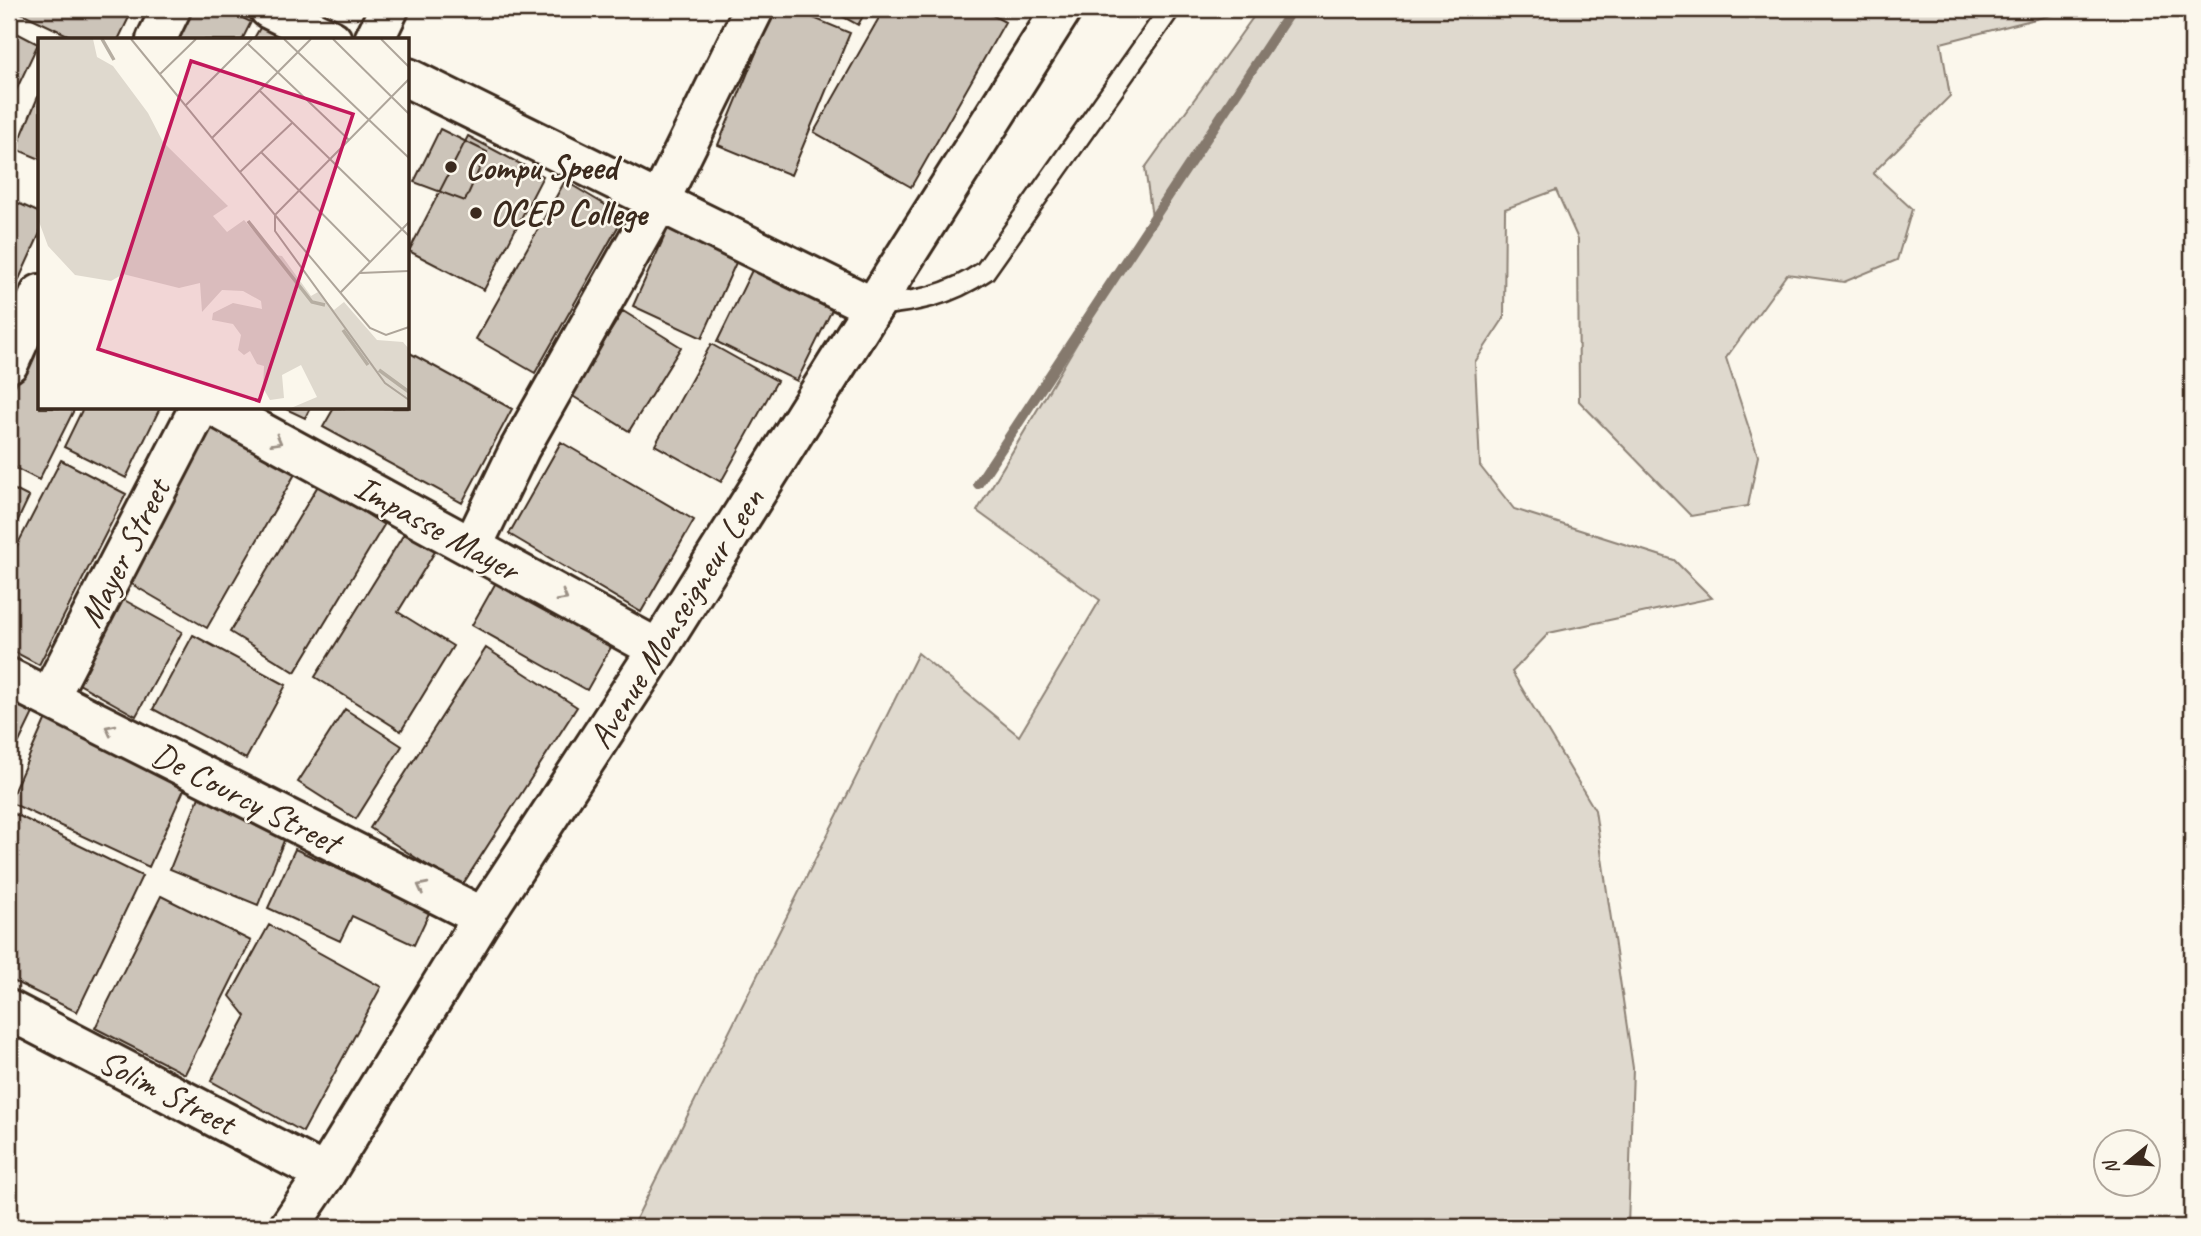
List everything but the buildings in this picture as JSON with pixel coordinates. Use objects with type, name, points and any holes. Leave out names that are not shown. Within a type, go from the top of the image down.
[{"type":"street","points":[[157,38],[171,9]]},
{"type":"street","points":[[269,9],[328,38]]},
{"type":"street","points":[[374,38],[389,9]]},
{"type":"street","points":[[472,547],[520,448],[659,202],[754,9]]},
{"type":"street","name":"Avenue Monseigneur Leen","points":[[289,1227],[325,1174],[483,917],[657,649],[1062,9]]},
{"type":"street","points":[[410,79],[873,307]]},
{"type":"street","points":[[9,363],[38,298]]},
{"type":"street","name":"Mayer Street","points":[[49,698],[198,410]]},
{"type":"street","name":"Impasse Mayer","points":[[221,410],[657,649]]},
{"type":"street","name":"De Courcy Street","points":[[9,678],[483,917]]},
{"type":"street","name":"Solim Street","points":[[9,1010],[325,1174]]},
{"type":"lane","points":[[873,307],[923,300],[963,286],[985,271],[1170,9]]},
{"type":"shaded area","points":[[1259,9],[2075,9],[1941,43],[1950,96],[1873,173],[1912,209],[1897,260],[1844,282],[1787,274],[1726,358],[1758,456],[1748,506],[1691,516],[1579,401],[1578,239],[1556,190],[1505,209],[1504,318],[1475,362],[1480,466],[1514,509],[1674,560],[1712,598],[1549,633],[1512,672],[1595,810],[1633,1068],[1628,1227],[632,1227],[918,653],[1019,736],[1100,600],[977,511],[1152,217],[1145,168]]},
{"type":"waterway","points":[[978,484],[1292,9]]},
{"type":"place","name":"Compu Speed","points":[[451,167]]},
{"type":"place","name":"OCEP College","points":[[476,213]]}]
